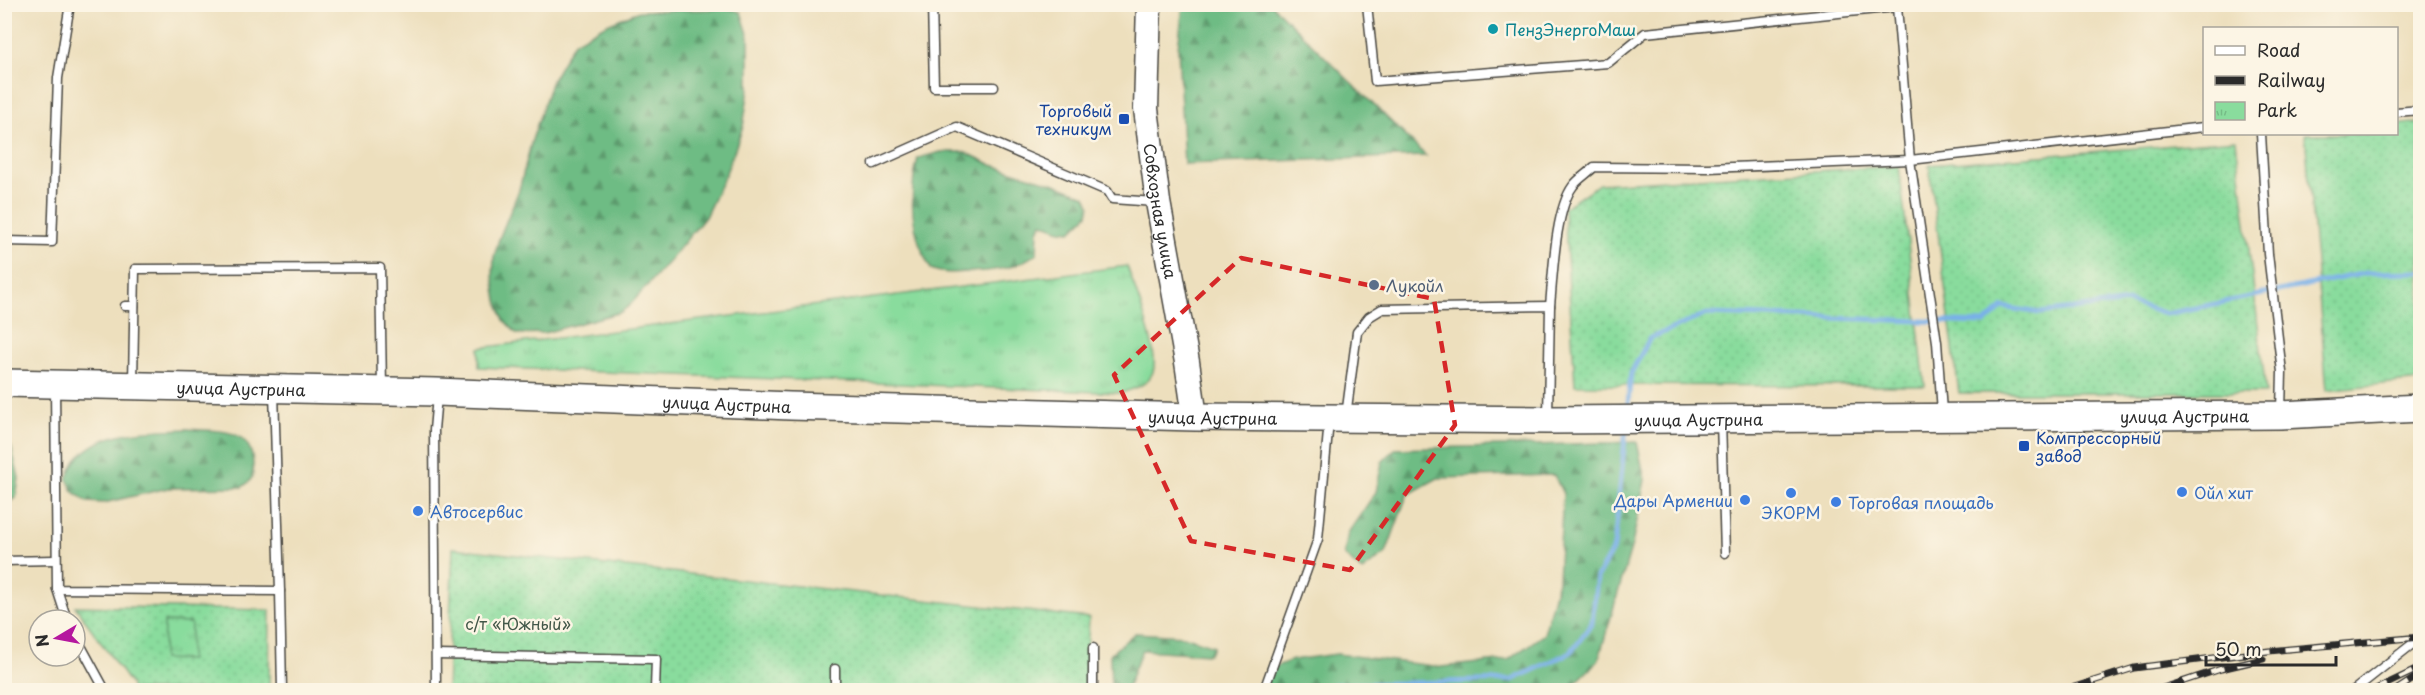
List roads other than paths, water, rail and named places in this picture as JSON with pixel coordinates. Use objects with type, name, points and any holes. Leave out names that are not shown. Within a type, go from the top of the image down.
[{"type":"main road","name":"Совхозная улица","points":[[1149,4],[1146,109],[1158,202],[1195,417]]},
{"type":"main road","name":"улица Аустрина","points":[[4,382],[437,392],[790,406],[1195,417],[1548,420],[2281,415],[2421,408]]},
{"type":"lane","points":[[4,241],[52,242],[58,78],[70,4]]},
{"type":"lane","points":[[932,4],[934,87],[994,87]]},
{"type":"lane","points":[[1367,4],[1375,81],[1608,63],[1645,33],[1897,7],[1910,160],[1937,342],[1942,416]]},
{"type":"lane","points":[[2398,112],[2421,110]]},
{"type":"lane","points":[[874,164],[957,127],[1107,190],[1112,199],[1158,202]]},
{"type":"lane","points":[[1548,420],[1550,306],[1559,226],[1572,186],[1594,167],[1708,168],[1910,160],[2203,127]]},
{"type":"lane","points":[[2261,135],[2268,254],[2282,372],[2281,415]]},
{"type":"lane","points":[[133,386],[130,306],[135,269],[380,268],[382,392]]},
{"type":"lane","points":[[1264,690],[1318,539],[1338,418],[1357,332],[1369,317],[1382,309],[1550,306]]},
{"type":"lane","points":[[55,384],[55,560],[57,589],[63,608]]},
{"type":"lane","points":[[274,388],[282,690]]},
{"type":"lane","points":[[436,690],[434,430],[437,392]]},
{"type":"lane","points":[[1720,418],[1725,553]]},
{"type":"lane","points":[[4,561],[55,560]]},
{"type":"lane","points":[[57,589],[280,591]]},
{"type":"lane","points":[[2354,690],[2421,638]]},
{"type":"lane","points":[[1093,648],[1093,690]]},
{"type":"lane","points":[[437,654],[656,658],[655,690]]},
{"type":"lane","points":[[87,657],[105,690]]},
{"type":"lane","points":[[835,669],[835,690]]},
{"type":"waterway","points":[[1627,413],[1631,373],[1650,338],[1707,314],[1985,323],[2003,307],[2040,313],[2129,302],[2166,314],[2366,273],[2420,272]]},
{"type":"waterway","points":[[1326,690],[1334,685],[1512,680],[1571,652],[1592,623],[1597,577],[1614,547],[1626,428]]},
{"type":"railway","points":[[2065,690],[2134,668],[2269,651],[2420,637]]},
{"type":"railway","points":[[2157,690],[2221,669],[2263,659]]},
{"type":"railway","points":[[2374,690],[2420,668]]},
{"type":"railway","points":[[2396,690],[2418,676]]},
{"type":"place","name":"ПензЭнергоМаш","points":[[1493,29]]},
{"type":"place","name":"Торговый техникум","points":[[1124,119]]},
{"type":"place","name":"Лукойл","points":[[1374,285]]},
{"type":"place","name":"Компрессорный завод","points":[[2024,446]]},
{"type":"place","name":"Ойл хит","points":[[2182,492]]},
{"type":"place","name":"ЭКОРМ","points":[[1791,493]]},
{"type":"place","name":"Дары Армении","points":[[1745,500]]},
{"type":"place","name":"Торговая площадь","points":[[1836,502]]},
{"type":"place","name":"Автосервис","points":[[418,511]]},
{"type":"park label","name":"с/т «Южный»","points":[[518,623]]}]
